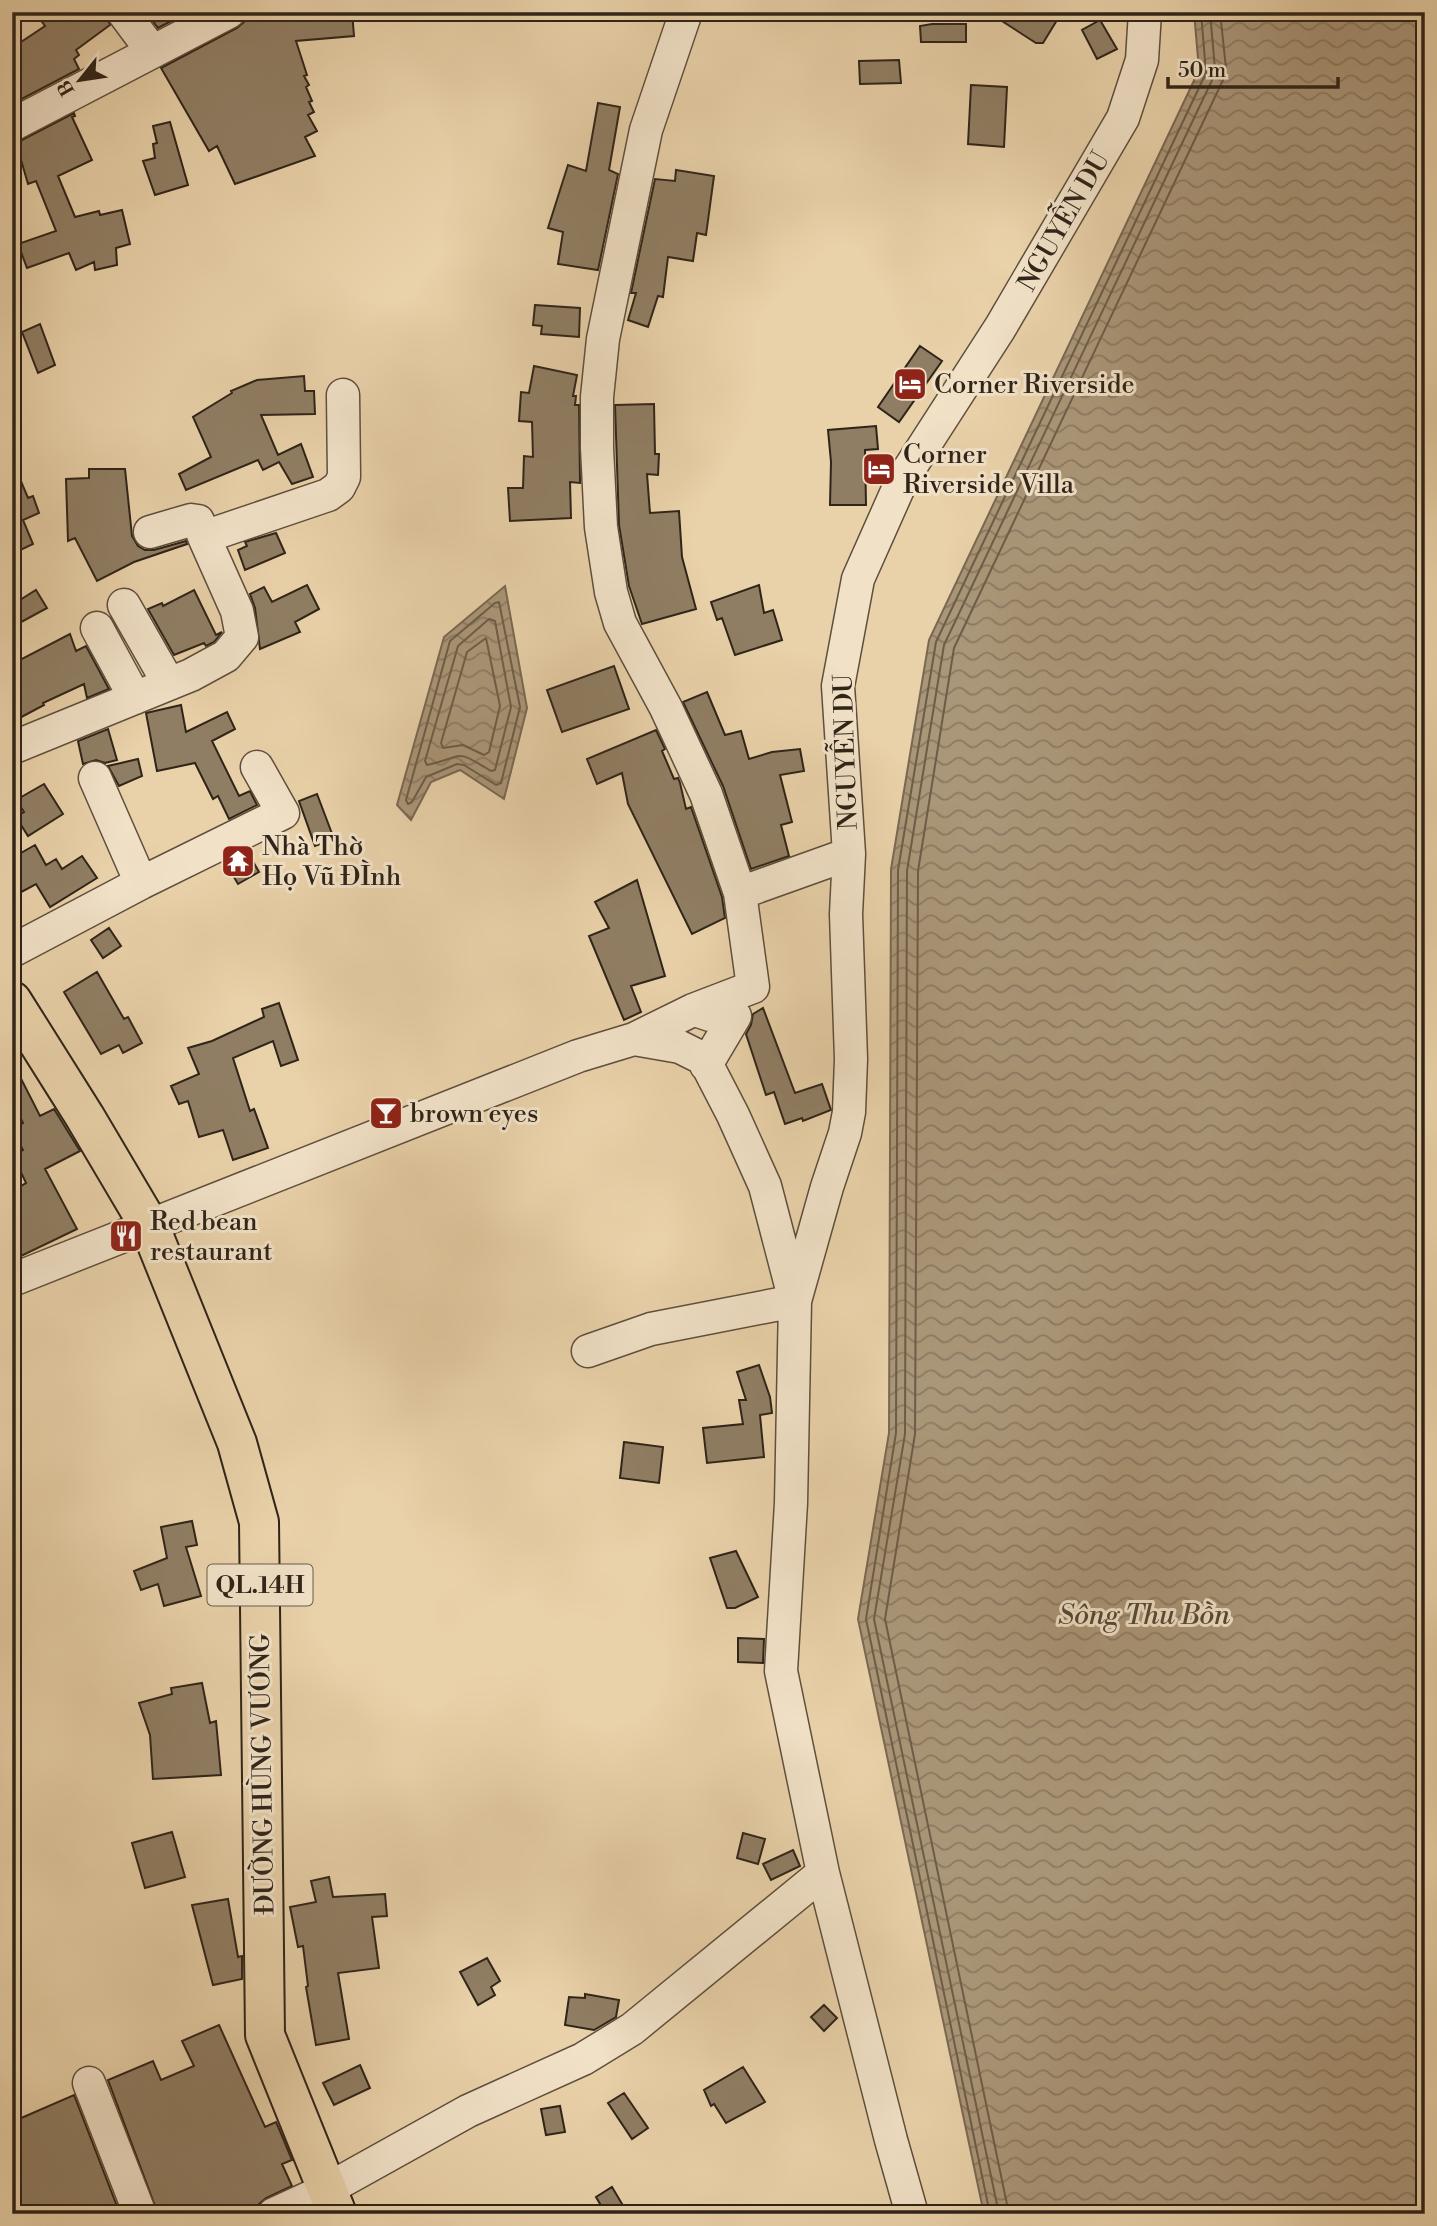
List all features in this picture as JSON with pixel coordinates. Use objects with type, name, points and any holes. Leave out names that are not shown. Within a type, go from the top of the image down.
[{"type":"main road","name":"ĐƯỜNG HÙNG VƯƠNG","points":[[12,1001],[150,1227],[237,1443],[259,1522],[265,2035],[332,2202]]},
{"type":"street","points":[[123,12],[152,51]]},
{"type":"street","points":[[12,125],[229,12]]},
{"type":"street","points":[[12,1280],[578,1056],[634,1039],[694,1010],[753,987],[740,893],[706,794],[666,708],[620,623],[611,592],[601,527],[597,397],[603,339],[646,130],[686,12]]},
{"type":"street","name":"NGUYỄN DU","points":[[740,893],[849,854],[838,686],[858,579],[902,480],[1000,328],[1124,118],[1142,60],[1144,12]]},
{"type":"street","points":[[204,537],[328,495],[339,487],[344,477],[343,395]]},
{"type":"street","points":[[12,748],[169,684],[226,656],[242,637],[237,611],[198,521],[191,520],[150,532]]},
{"type":"street","points":[[124,605],[169,684]]},
{"type":"street","points":[[97,628],[135,698]]},
{"type":"street","points":[[12,951],[283,813],[257,767]]},
{"type":"street","points":[[95,778],[141,884]]},
{"type":"street","points":[[849,854],[846,914],[849,1112],[795,1301],[791,1503],[781,1671],[823,1873],[912,2214]]},
{"type":"street","points":[[694,1010],[710,1015],[735,1017],[706,1065]]},
{"type":"street","points":[[634,1039],[680,1047],[704,1059],[765,1186],[795,1301]]},
{"type":"street","points":[[588,1352],[651,1329],[795,1301]]},
{"type":"street","points":[[274,2214],[332,2202],[468,2110],[583,2059],[632,2029],[823,1873]]},
{"type":"street","points":[[89,2083],[140,2214]]},
{"type":"water","name":"Sông Thu Bồn","points":[[1194,12],[1425,12],[1425,2214],[984,2214],[858,1619],[889,1433],[891,869],[929,640],[1199,70]]},
{"type":"water","points":[[505,586],[527,708],[504,799],[460,770],[431,782],[411,820],[397,805],[444,637]]},
{"type":"building","points":[[50,12],[105,12],[110,25],[76,50],[79,55],[74,59],[79,69],[16,102],[12,97],[12,48],[45,26],[40,19]]},
{"type":"building","points":[[146,12],[186,12],[187,13],[158,28]]},
{"type":"building","points":[[248,12],[352,12],[354,36],[296,41],[307,75],[304,76],[309,85],[306,87],[312,101],[309,102],[314,112],[308,115],[317,131],[305,137],[315,156],[235,184],[217,146],[209,151],[161,68],[237,28],[244,22]]},
{"type":"building","points":[[988,12],[1062,12],[1043,43],[1036,43]]},
{"type":"building","points":[[1100,20],[1117,49],[1097,59],[1082,30]]},
{"type":"building","points":[[966,24],[966,42],[921,42],[920,26]]},
{"type":"building","points":[[899,60],[901,83],[860,84],[859,61]]},
{"type":"building","points":[[971,85],[1007,87],[1004,147],[968,144]]},
{"type":"building","points":[[598,103],[620,107],[609,170],[618,174],[598,270],[558,264],[563,232],[548,228],[568,165],[586,171]]},
{"type":"building","points":[[74,113],[75,116],[72,117],[92,160],[58,176],[75,217],[99,211],[100,215],[122,210],[130,244],[116,248],[117,265],[95,270],[94,262],[76,270],[69,253],[27,268],[18,244],[56,231],[36,181],[28,184],[18,142]]},
{"type":"building","points":[[170,122],[188,185],[155,195],[143,161],[155,158],[153,144],[157,143],[153,126]]},
{"type":"building","points":[[676,170],[714,176],[706,235],[697,233],[693,261],[668,257],[663,297],[658,296],[648,327],[628,320],[636,293],[631,293],[655,179],[675,181]]},
{"type":"building","points":[[535,305],[580,308],[579,337],[541,334],[542,326],[533,325]]},
{"type":"building","points":[[40,324],[55,365],[38,373],[22,332]]},
{"type":"building","name":"Corner Riverside","points":[[920,346],[942,361],[899,422],[878,407]]},
{"type":"building","points":[[534,366],[577,375],[573,396],[576,396],[575,405],[579,405],[580,483],[570,482],[571,518],[510,521],[508,488],[523,488],[524,456],[533,457],[532,422],[519,421],[521,392],[529,393]]},
{"type":"building","points":[[304,376],[305,391],[314,391],[315,414],[261,415],[278,455],[301,444],[313,477],[292,484],[279,462],[263,470],[258,460],[186,490],[179,474],[211,457],[193,417],[232,393],[231,391],[257,380]]},
{"type":"building","points":[[654,404],[655,454],[659,454],[658,475],[647,474],[650,513],[679,511],[682,557],[696,609],[642,624],[629,586],[619,525],[615,405]]},
{"type":"building","points":[[876,426],[878,449],[865,450],[866,505],[830,505],[831,462],[828,430]]},
{"type":"building","points":[[12,460],[28,498],[33,496],[39,513],[23,520],[33,544],[12,554]]},
{"type":"building","points":[[89,469],[125,469],[132,536],[138,546],[145,550],[154,550],[186,541],[187,544],[134,562],[97,581],[75,538],[68,541],[66,479],[89,478]]},
{"type":"building","points":[[276,533],[285,553],[245,570],[238,550],[247,546],[245,542]]},
{"type":"building","points":[[307,585],[319,609],[295,622],[300,632],[260,649],[255,608],[250,594],[264,587],[272,602]]},
{"type":"building","points":[[759,585],[764,613],[773,610],[782,640],[735,655],[722,618],[717,620],[711,602]]},
{"type":"building","points":[[36,590],[47,608],[12,627],[12,605]]},
{"type":"building","points":[[194,590],[216,635],[222,632],[214,642],[206,646],[204,643],[174,655],[148,609],[162,603],[163,606]]},
{"type":"building","points":[[70,634],[76,651],[86,646],[109,689],[87,698],[84,684],[43,703],[44,705],[12,722],[12,664]]},
{"type":"building","points":[[614,666],[629,709],[562,732],[547,690]]},
{"type":"building","points":[[707,692],[725,735],[741,731],[749,759],[772,752],[800,749],[804,771],[780,775],[792,822],[781,825],[789,856],[751,869],[723,786],[683,702]]},
{"type":"building","points":[[181,705],[186,732],[227,712],[235,729],[212,741],[239,796],[250,791],[257,805],[229,819],[218,796],[213,799],[195,763],[157,771],[146,713]]},
{"type":"building","points":[[108,729],[117,760],[105,763],[96,760],[83,764],[78,741]]},
{"type":"building","points":[[656,730],[674,779],[678,778],[680,783],[686,809],[691,807],[722,897],[725,918],[692,934],[628,804],[622,773],[597,784],[587,759]]},
{"type":"building","points":[[138,759],[142,776],[119,786],[108,766]]},
{"type":"building","points":[[44,784],[63,814],[28,836],[16,817],[24,812],[16,800]]},
{"type":"building","points":[[317,794],[334,839],[315,846],[299,801]]},
{"type":"building","points":[[35,845],[46,865],[56,859],[62,869],[82,856],[97,878],[50,907],[36,884],[12,897],[12,858]]},
{"type":"building","name":"Nhà Thờ Họ Vũ ĐÌnh","points":[[247,851],[259,872],[238,884],[225,862]]},
{"type":"building","points":[[637,880],[665,976],[631,986],[641,1012],[624,1020],[589,936],[609,928],[595,902]]},
{"type":"building","points":[[109,928],[121,946],[103,958],[91,940]]},
{"type":"building","points":[[97,972],[124,1019],[128,1017],[142,1043],[123,1053],[119,1045],[101,1054],[64,992]]},
{"type":"building","points":[[279,1003],[298,1060],[281,1066],[273,1041],[233,1058],[250,1111],[254,1109],[268,1148],[233,1160],[223,1130],[199,1137],[188,1101],[179,1104],[171,1086],[199,1074],[188,1048],[212,1041],[264,1017],[262,1009]]},
{"type":"building","points":[[763,1008],[795,1093],[822,1084],[831,1110],[803,1121],[802,1118],[785,1124],[774,1092],[766,1095],[746,1034],[753,1014]]},
{"type":"building","points":[[12,1061],[40,1116],[54,1109],[80,1151],[45,1169],[77,1229],[19,1257],[12,1245],[12,1191],[26,1183],[13,1155],[23,1150],[12,1129],[23,1123],[12,1101]]},
{"type":"building","points":[[759,1365],[770,1397],[772,1413],[760,1415],[764,1457],[707,1463],[703,1428],[743,1424],[739,1400],[746,1400],[737,1372]]},
{"type":"building","points":[[624,1442],[663,1447],[659,1483],[620,1478]]},
{"type":"building","points":[[192,1521],[197,1545],[186,1547],[201,1596],[164,1606],[158,1584],[141,1590],[134,1571],[167,1558],[161,1527]]},
{"type":"building","points":[[736,1551],[758,1597],[735,1608],[727,1608],[710,1558]]},
{"type":"building","points":[[738,1638],[764,1639],[763,1663],[738,1662]]},
{"type":"building","points":[[202,1683],[210,1723],[216,1721],[221,1775],[153,1779],[150,1735],[139,1703],[172,1694],[171,1688]]},
{"type":"building","points":[[172,1832],[185,1877],[145,1888],[132,1843]]},
{"type":"building","points":[[743,1833],[765,1839],[758,1864],[737,1858]]},
{"type":"building","points":[[793,1850],[800,1866],[771,1880],[763,1864]]},
{"type":"building","points":[[329,1877],[333,1897],[385,1894],[387,1916],[372,1917],[379,1968],[338,1973],[349,2039],[316,2045],[306,1987],[303,1946],[298,1947],[290,1907],[316,1902],[311,1881]]},
{"type":"building","points":[[228,1899],[238,1957],[242,1956],[242,1979],[213,1985],[192,1905]]},
{"type":"building","points":[[487,1958],[500,1981],[491,1987],[495,1995],[478,2005],[460,1972]]},
{"type":"building","points":[[585,1994],[619,2000],[616,2017],[594,2030],[565,2025],[569,1997],[585,1998]]},
{"type":"building","points":[[824,2005],[837,2018],[824,2031],[811,2017]]},
{"type":"building","points":[[219,2025],[265,2127],[276,2122],[292,2160],[282,2164],[292,2186],[266,2198],[259,2204],[256,2214],[158,2214],[108,2080],[153,2061],[161,2080],[194,2066],[182,2041]]},
{"type":"building","points":[[360,2065],[370,2088],[334,2105],[323,2083]]},
{"type":"building","points":[[743,2067],[765,2102],[726,2123],[714,2104],[711,2106],[704,2090]]},
{"type":"building","points":[[624,2093],[648,2128],[632,2139],[608,2103]]},
{"type":"building","points":[[74,2095],[120,2214],[12,2214],[12,2122]]},
{"type":"building","points":[[560,2106],[565,2132],[546,2135],[541,2109]]},
{"type":"building","points":[[612,2187],[628,2214],[606,2214],[596,2197]]},
{"type":"place","name":"Corner Riverside","points":[[910,384]]},
{"type":"place","name":"Corner Riverside Villa","points":[[879,469]]},
{"type":"place","name":"Nhà Thờ Họ Vũ ĐÌnh","points":[[238,861]]},
{"type":"place","name":"brown eyes","points":[[386,1113]]},
{"type":"place","name":"Red bean restaurant","points":[[126,1236]]}]
